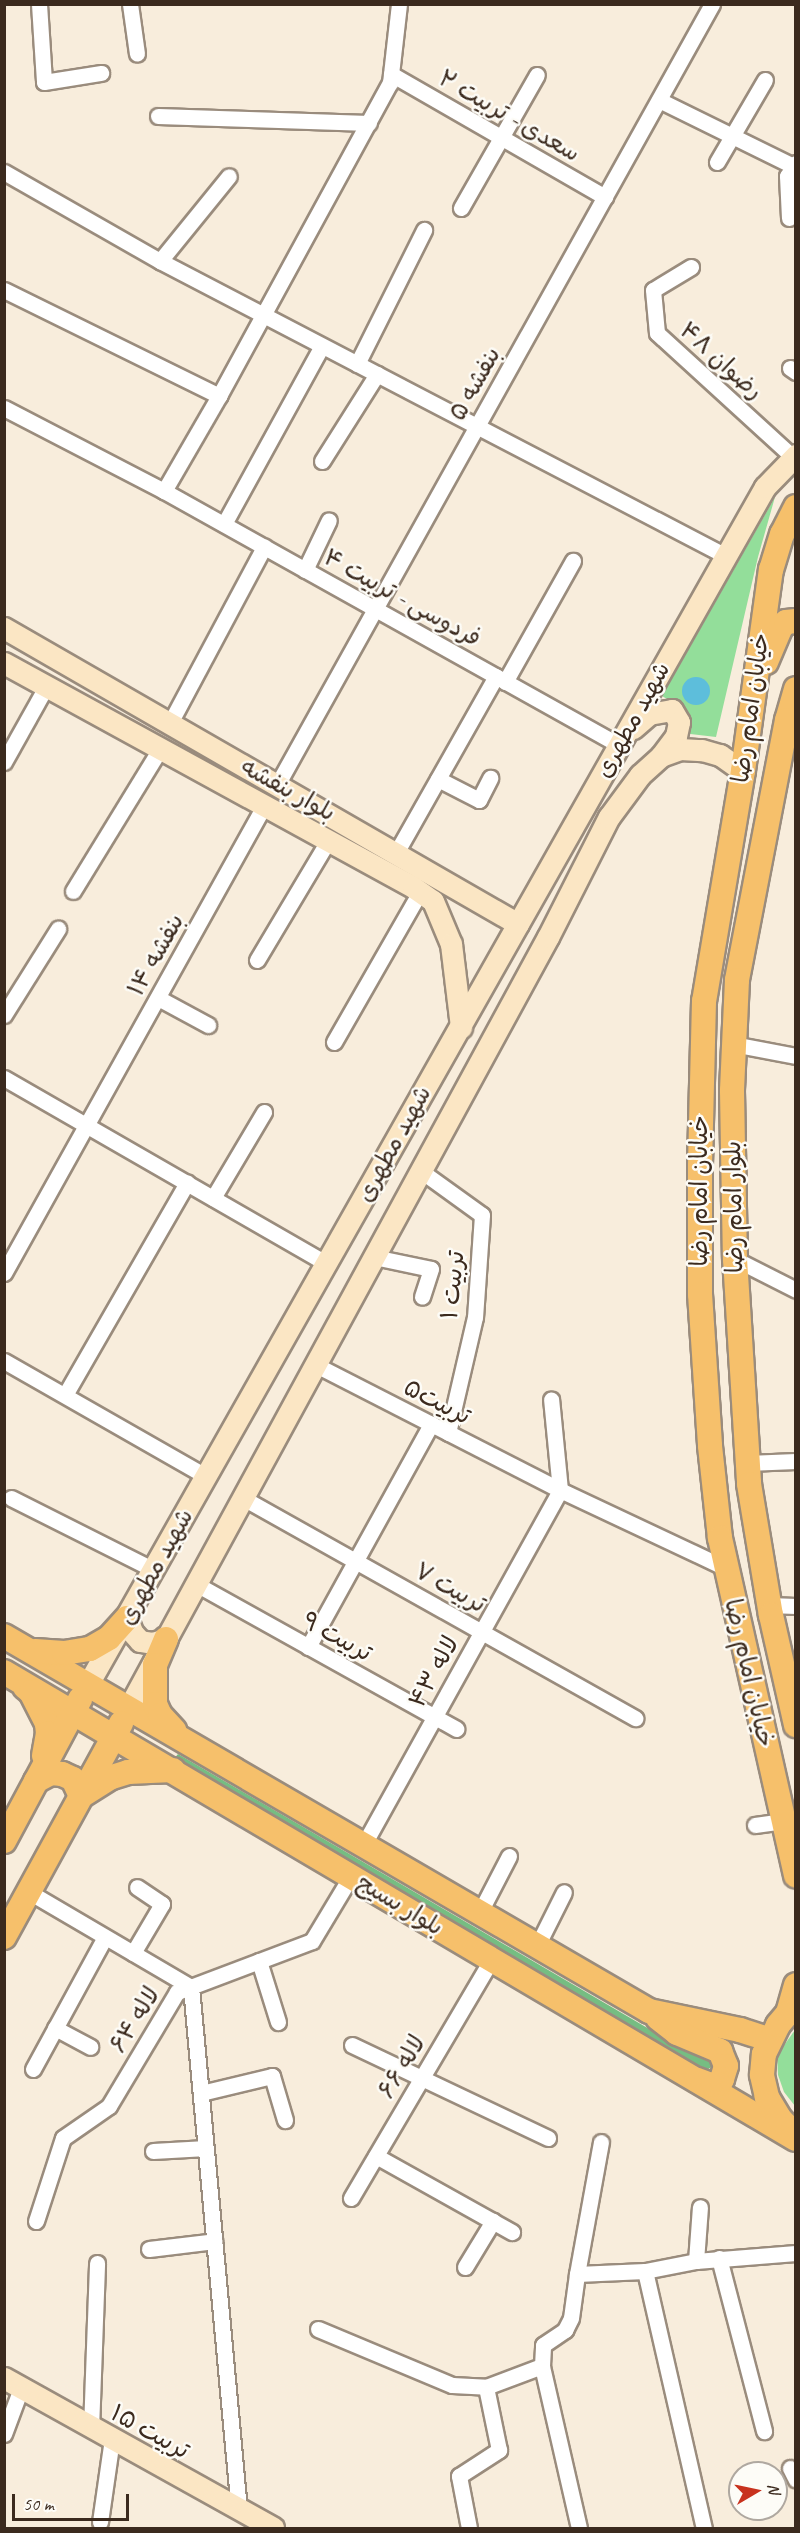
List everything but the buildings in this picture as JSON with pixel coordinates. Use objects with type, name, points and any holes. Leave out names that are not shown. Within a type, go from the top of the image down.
[{"type":"main road","name":"شهید مطهری","points":[[4,1840],[88,1684],[765,487],[794,456]]},
{"type":"main road","name":"خیابان امام رضا","points":[[795,507],[782,534],[771,569],[742,771],[704,1001],[701,1078],[700,1294],[710,1446],[726,1568],[795,1876]]},
{"type":"main road","points":[[782,534],[795,555]]},
{"type":"main road","points":[[750,704],[777,634],[786,622],[795,621]]},
{"type":"main road","name":"بلوار بنفشه","points":[[4,628],[518,924]]},
{"type":"main road","name":"بلوار بنفشه","points":[[4,663],[433,901],[451,944],[461,1027]]},
{"type":"main road","name":"بلوار امام رضا","points":[[795,689],[791,721],[737,980],[733,1044],[735,1259],[747,1463],[769,1605],[795,1725]]},
{"type":"main road","points":[[621,741],[649,714],[672,710],[679,722],[676,736],[661,756]]},
{"type":"main road","name":"شهید مطهری","points":[[4,1937],[548,937],[609,817],[640,775],[661,756],[680,749],[720,754],[742,771]]},
{"type":"main road","points":[[440,1062],[471,1079]]},
{"type":"main road","points":[[9,1675],[30,1672],[34,1658],[31,1651],[64,1653],[90,1649],[109,1638],[127,1618],[132,1632],[140,1641],[152,1643],[166,1639]]},
{"type":"main road","name":"بلوار بسیج","points":[[4,1636],[649,2011],[740,2030],[770,2040]]},
{"type":"main road","points":[[166,1639],[155,1665],[155,1704],[160,1715],[185,1740]]},
{"type":"main road","points":[[9,1675],[31,1692],[47,1724],[47,1744],[36,1781]]},
{"type":"main road","name":"بلوار بسیج","points":[[9,1675],[795,2137]]},
{"type":"main road","points":[[172,1770],[163,1756],[164,1749],[175,1740],[185,1740]]},
{"type":"main road","points":[[36,1781],[51,1773],[62,1773],[73,1779],[81,1796],[112,1777],[128,1772],[172,1770]]},
{"type":"main road","points":[[795,1985],[792,2011],[770,2040],[764,2055],[762,2074],[766,2097],[795,2137]]},
{"type":"main road","points":[[649,2011],[677,2033],[720,2051],[726,2066],[719,2084],[711,2085],[696,2080]]},
{"type":"main road","name":"تربیت ۱۵","points":[[13,2383],[264,2526]]},
{"type":"street","points":[[39,4],[44,82],[101,73]]},
{"type":"street","points":[[130,4],[137,54]]},
{"type":"street","points":[[164,491],[264,315],[390,83],[399,4]]},
{"type":"street","name":"بنفشه ۵","points":[[277,785],[712,4]]},
{"type":"street","name":"سعدی - تربیت ۲","points":[[391,74],[605,197]]},
{"type":"street","points":[[461,208],[537,75]]},
{"type":"street","points":[[717,162],[765,80]]},
{"type":"street","points":[[659,100],[794,165],[787,176],[789,218]]},
{"type":"street","points":[[158,116],[369,123]]},
{"type":"street","points":[[4,172],[160,261],[726,556]]},
{"type":"street","points":[[160,261],[229,176]]},
{"type":"street","points":[[357,364],[424,230]]},
{"type":"street","name":"رضوان ۴۸","points":[[691,267],[653,290],[657,333],[794,456]]},
{"type":"street","points":[[4,290],[219,396]]},
{"type":"street","points":[[224,524],[322,346]]},
{"type":"street","points":[[322,461],[377,374]]},
{"type":"street","name":"فردوسی - تربیت ۴","points":[[4,408],[164,491],[500,679],[621,741]]},
{"type":"street","points":[[305,570],[329,520]]},
{"type":"street","points":[[170,723],[264,547]]},
{"type":"street","points":[[396,853],[438,779],[573,561]]},
{"type":"street","points":[[4,762],[46,685]]},
{"type":"street","points":[[73,891],[160,749]]},
{"type":"street","points":[[438,779],[479,800],[490,778]]},
{"type":"street","name":"بنفشه ۱۴","points":[[4,1273],[264,806]]},
{"type":"street","points":[[257,960],[328,841]]},
{"type":"street","points":[[334,1042],[420,892]]},
{"type":"street","points":[[4,1016],[58,929]]},
{"type":"street","points":[[158,998],[208,1025]]},
{"type":"street","points":[[733,1044],[795,1056]]},
{"type":"street","points":[[4,1078],[327,1264]]},
{"type":"street","points":[[213,1198],[264,1112]]},
{"type":"street","name":"تربیت ۱","points":[[421,1171],[482,1215],[475,1317],[448,1432]]},
{"type":"street","points":[[65,1395],[187,1183]]},
{"type":"street","points":[[374,1257],[431,1269],[422,1297]]},
{"type":"street","points":[[735,1259],[795,1290]]},
{"type":"street","points":[[4,1361],[207,1477]]},
{"type":"street","name":"تربیت۵","points":[[316,1365],[560,1490],[726,1568]]},
{"type":"street","points":[[551,1399],[560,1490]]},
{"type":"street","points":[[308,1647],[431,1424]]},
{"type":"street","points":[[747,1463],[795,1461]]},
{"type":"street","name":"لاله ۴۳","points":[[364,1844],[560,1490]]},
{"type":"street","points":[[11,1498],[154,1570]]},
{"type":"street","name":"تربیت ۷","points":[[243,1498],[635,1718]]},
{"type":"street","name":"تربیت ۹","points":[[196,1584],[456,1729]]},
{"type":"street","points":[[769,1605],[795,1606]]},
{"type":"street","points":[[755,1825],[782,1821]]},
{"type":"street","points":[[480,1912],[509,1856]]},
{"type":"street","name":"لاله ۶۴","points":[[36,2221],[63,2138],[109,2106],[177,1992],[312,1941],[351,1876]]},
{"type":"street","points":[[133,1953],[162,1904],[137,1887]]},
{"type":"street","points":[[29,1892],[191,1987],[239,2510]]},
{"type":"street","points":[[537,1946],[564,1892]]},
{"type":"street","points":[[33,2069],[105,1937]]},
{"type":"street","name":"لاله ۶۶","points":[[351,2198],[492,1959]]},
{"type":"street","points":[[259,1961],[278,2022]]},
{"type":"street","points":[[55,2028],[90,2047]]},
{"type":"street","points":[[352,2045],[548,2138]]},
{"type":"street","points":[[201,2093],[272,2076],[285,2120]]},
{"type":"street","points":[[579,2529],[542,2366],[543,2345],[565,2330],[572,2318],[577,2274],[601,2142]]},
{"type":"street","points":[[153,2151],[206,2148]]},
{"type":"street","points":[[376,2156],[512,2232]]},
{"type":"street","points":[[696,2261],[700,2207]]},
{"type":"street","points":[[465,2267],[493,2221]]},
{"type":"street","points":[[149,2249],[215,2241]]},
{"type":"street","points":[[577,2274],[645,2271],[696,2261],[795,2253]]},
{"type":"street","points":[[719,2259],[764,2431]]},
{"type":"street","points":[[91,2428],[97,2263]]},
{"type":"street","points":[[645,2271],[704,2529]]},
{"type":"street","points":[[318,2329],[452,2385],[486,2387],[542,2366]]},
{"type":"street","points":[[4,2434],[13,2383]]},
{"type":"street","points":[[469,2529],[459,2476],[499,2450],[486,2387]]},
{"type":"street","points":[[100,2522],[112,2439]]},
{"type":"green space","points":[[775,497],[758,557],[716,737],[682,733],[677,705],[662,696]]},
{"type":"green space","points":[[178,1754],[668,2040],[710,2055],[715,2065],[705,2071],[177,1767],[173,1760]]},
{"type":"green space","points":[[795,2030],[795,2106],[784,2092],[778,2075],[777,2055]]},
{"type":"water","points":[[696,677],[706,681],[710,691],[706,701],[696,705],[686,701],[682,691],[686,681]]}]
